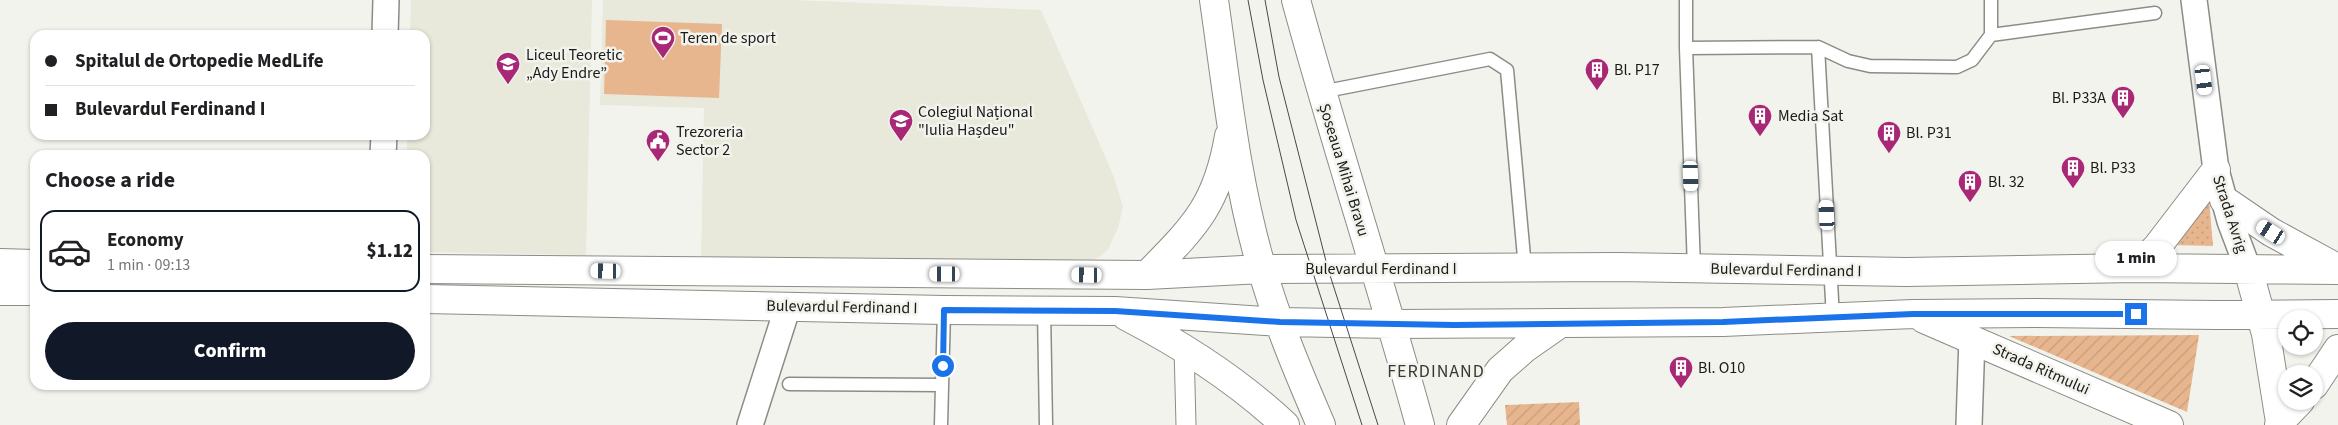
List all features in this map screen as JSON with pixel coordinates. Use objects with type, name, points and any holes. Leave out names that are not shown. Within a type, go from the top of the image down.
[{"type":"main road","points":[[1214,0],[1229,107],[1250,224],[1262,269],[1293,361],[1321,425]]},
{"type":"main road","name":"Șoseaua Mihai Bravu","points":[[1296,0],[1321,92],[1393,324],[1420,425]]},
{"type":"main road","points":[[1146,276],[1200,218],[1214,193],[1224,165],[1229,107]]},
{"type":"main road","points":[[2136,268],[2172,227],[2216,170]]},
{"type":"main road","points":[[2224,200],[2271,232],[2338,269]]},
{"type":"main road","points":[[0,263],[30,264]]},
{"type":"main road","name":"Bulevardul Ferdinand I","points":[[430,269],[1146,276],[1262,269],[1694,268],[1906,272],[2136,268],[2338,269]]},
{"type":"main road","name":"Strada Avrig","points":[[2248,269],[2261,313],[2279,423]]},
{"type":"main road","points":[[1046,274],[1184,347],[1231,378],[1268,423]]},
{"type":"main road","points":[[0,291],[30,291]]},
{"type":"main road","name":"Bulevardul Ferdinand I","points":[[430,298],[944,310],[1115,311],[1280,322],[1393,324],[1723,322],[1913,314],[2338,314]]},
{"type":"main road","name":"Strada Ritmului","points":[[1913,314],[2169,425]]},
{"type":"main road","points":[[1461,425],[1500,370],[1524,348],[1558,324]]},
{"type":"main road","points":[[2323,372],[2338,349]]},
{"type":"main road","points":[[2279,423],[2291,410]]},
{"type":"street","points":[[385,30],[386,0]]},
{"type":"street","name":"Strada Avrig","points":[[2194,0],[2216,170],[2224,200],[2248,269]]},
{"type":"street","points":[[750,425],[788,306]]},
{"type":"street","points":[[1969,425],[1972,338]]},
{"type":"street","points":[[1184,347],[1186,425]]},
{"type":"lane","points":[[1686,0],[1688,10],[1686,48],[1694,268]]},
{"type":"lane","points":[[1686,48],[1818,47],[1848,61],[1870,66],[1957,66],[1972,60],[1991,35],[1991,0]]},
{"type":"lane","points":[[1991,35],[2155,13]]},
{"type":"lane","points":[[1818,47],[1833,318]]},
{"type":"lane","points":[[1321,92],[1490,60],[1507,70],[1524,268]]},
{"type":"lane","points":[[941,425],[944,310]]},
{"type":"lane","points":[[1044,310],[1046,425]]},
{"type":"lane","points":[[789,384],[942,385]]},
{"type":"shaded area","name":"Liceul Teoretic „Ady Endre”","points":[[411,0],[592,0],[586,255],[430,252],[430,150],[407,150],[407,140],[430,140],[430,30],[410,30]]},
{"type":"shaded area","name":"Colegiul Național \"Iulia Hașdeu\"","points":[[603,0],[792,0],[1041,10],[1114,177],[1123,207],[1118,228],[1108,249],[1101,256],[1091,261],[701,263],[704,108],[600,105]]},
{"type":"shaded area","name":"Teren de sport","points":[[606,20],[722,24],[719,98],[604,94]]},
{"type":"shaded area","points":[[2209,199],[2213,246],[2171,245]]},
{"type":"shaded area","points":[[2199,335],[2187,412],[2009,336]]},
{"type":"shaded area","points":[[1579,402],[1580,425],[1507,425],[1505,405]]},
{"type":"tram line","points":[[1248,0],[1263,80],[1296,220],[1362,425]]},
{"type":"tram line","points":[[1265,0],[1279,77],[1328,269],[1378,425]]},
{"type":"place","name":"Teren de sport","points":[[663,59]]},
{"type":"place","name":"Liceul Teoretic „Ady Endre”","points":[[508,85]]},
{"type":"place","name":"Bl. P17","points":[[1597,91]]},
{"type":"place","name":"Bl. P33A","points":[[2123,119]]},
{"type":"place","name":"Media Sat","points":[[1760,137]]},
{"type":"place","name":"Colegiul Național \"Iulia Hașdeu\"","points":[[901,142]]},
{"type":"place","name":"Bl. P31","points":[[1889,154]]},
{"type":"place","name":"Trezoreria Sector 2","points":[[658,162]]},
{"type":"place","name":"Bl. P33","points":[[2073,189]]},
{"type":"place","name":"Bl. 32","points":[[1970,203]]},
{"type":"place","name":"Bl. O10","points":[[1681,389]]},
{"type":"district","name":"FERDINAND","points":[[1436,371]]},
{"type":"route","points":[[943,366],[944,310],[1115,311],[1280,322],[1454,325],[1723,322],[1913,314],[2136,314]]}]
